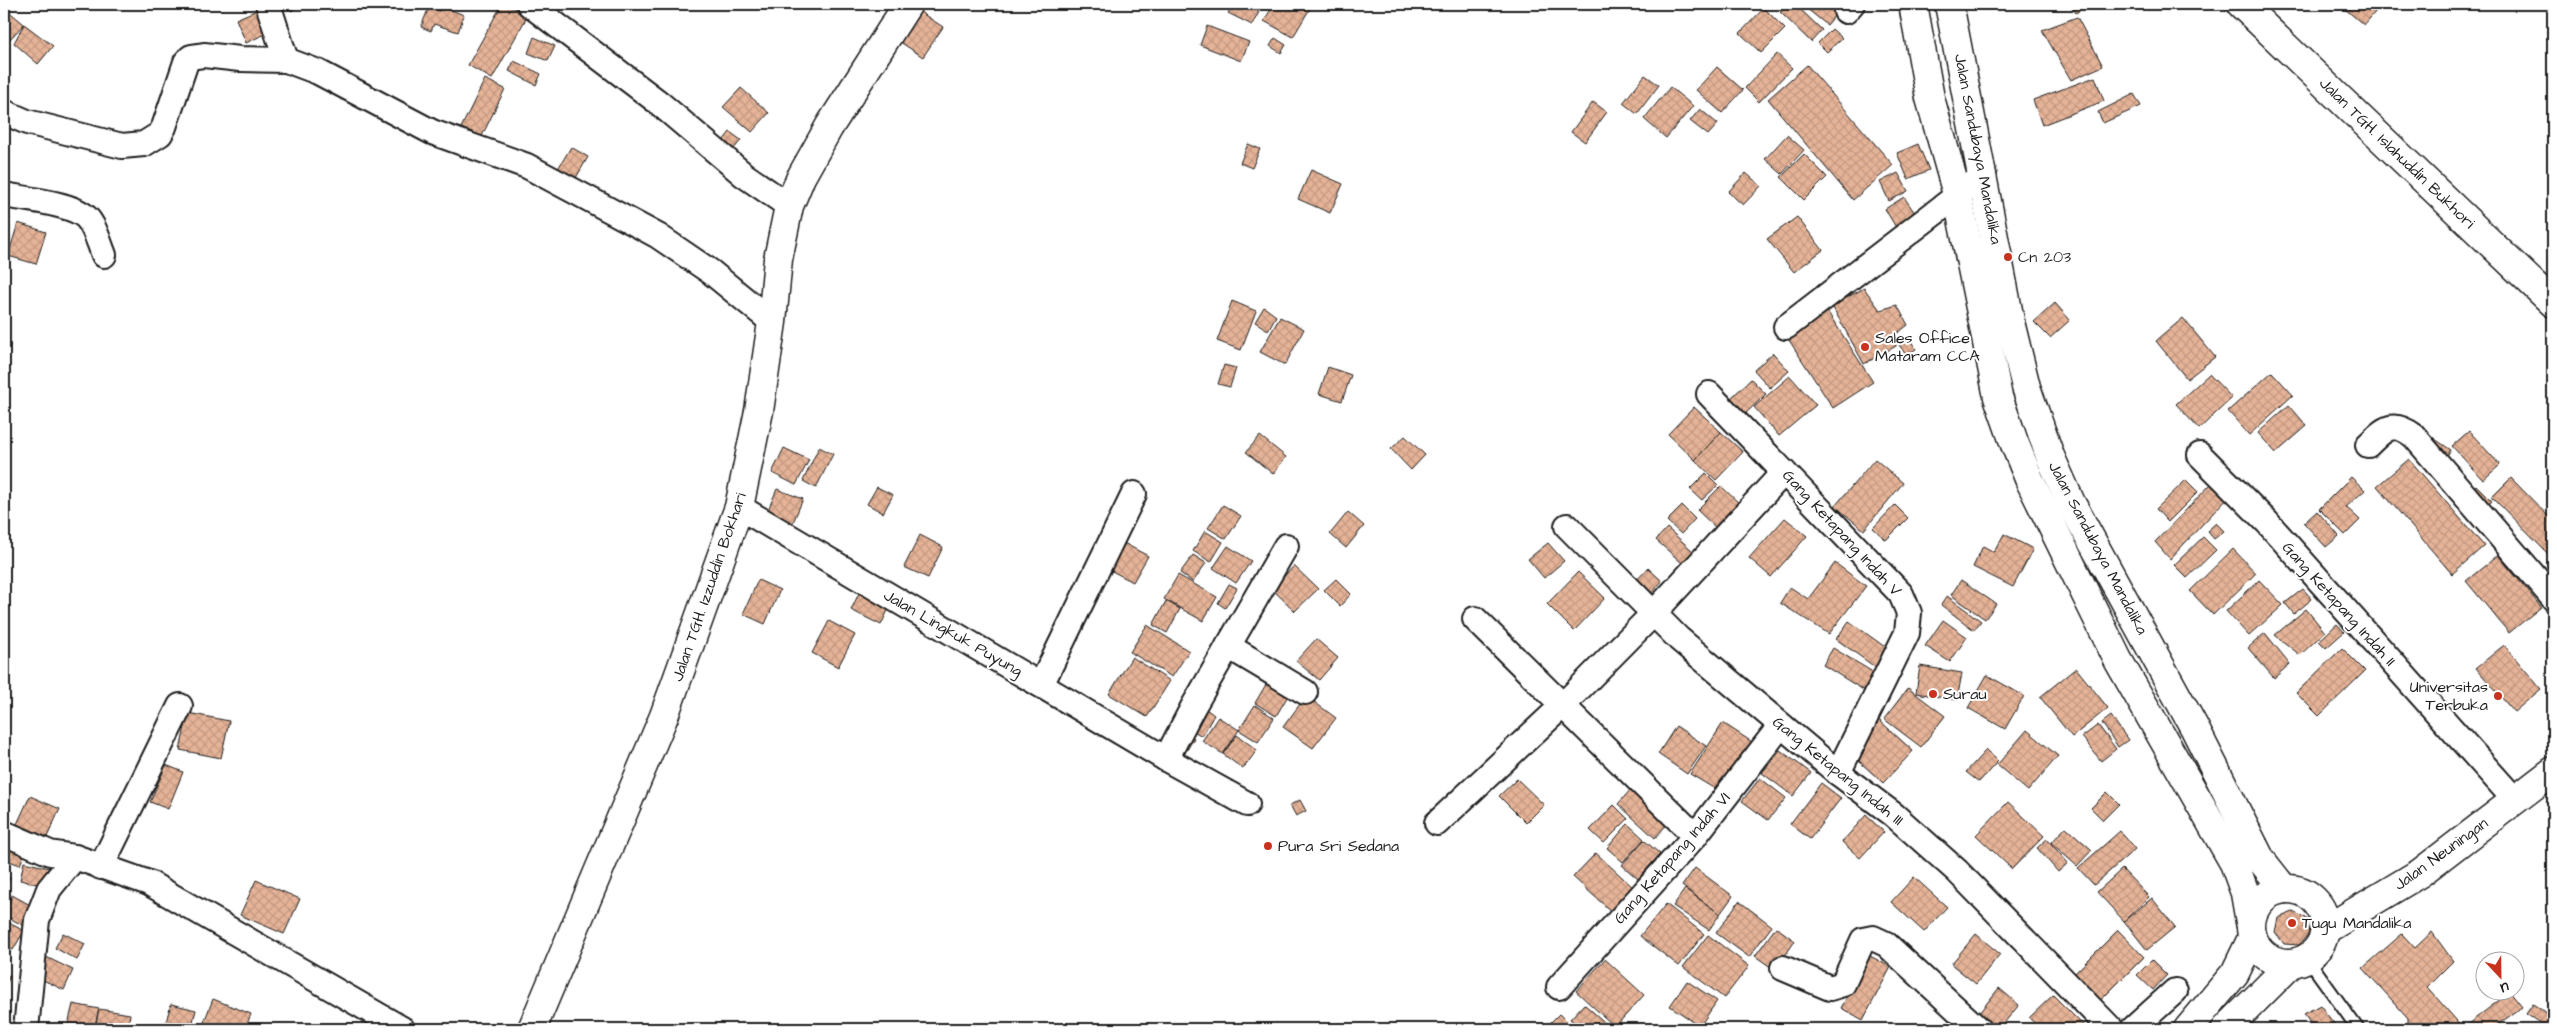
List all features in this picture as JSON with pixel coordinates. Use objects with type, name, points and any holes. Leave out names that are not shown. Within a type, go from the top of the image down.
[{"type":"main road","name":"Jalan TGH. Izzuddin Bokhari","points":[[532,1029],[562,963],[664,716],[739,507],[759,411],[772,322],[778,259],[789,206],[801,177],[828,127],[908,4]]},
{"type":"main road","points":[[1913,4],[1930,98],[1957,194],[1998,397],[2030,482],[2118,660],[2234,864],[2245,893],[2251,930],[2261,952],[2275,961],[2300,960]]},
{"type":"main road","name":"Jalan Sandubaya Mandalika","points":[[1949,4],[1984,175],[2011,326],[2026,387],[2050,456],[2072,503],[2194,727],[2261,860],[2284,888]]},
{"type":"main road","name":"Jalan TGH. Islahuddin Bukhori","points":[[2241,4],[2553,303]]},
{"type":"main road","name":"Jalan Neuningan","points":[[2325,930],[2420,872],[2553,771]]},
{"type":"main road","points":[[2188,1029],[2236,972],[2251,930],[2256,906],[2268,894],[2284,888],[2300,890],[2315,900],[2323,914],[2325,930],[2319,946],[2300,960],[2226,1029]]},
{"type":"street","points":[[268,4],[286,60]]},
{"type":"street","points":[[529,4],[658,102],[744,175],[789,206]]},
{"type":"street","points":[[4,112],[26,122],[122,146],[144,144],[160,134],[164,127],[186,62],[191,57],[204,55],[240,60],[286,60],[325,76],[432,132],[527,166],[632,222],[711,272],[772,322]]},
{"type":"street","points":[[1786,327],[1984,175]]},
{"type":"street","points":[[4,195],[73,210],[86,217],[104,255]]},
{"type":"street","name":"Gang Ketapang Indah V","points":[[1709,394],[1901,594],[1909,613],[1909,626],[1905,639],[1838,773]]},
{"type":"street","points":[[2368,445],[2383,430],[2389,428],[2400,428],[2414,436],[2553,598]]},
{"type":"street","name":"Gang Ketapang Indah II","points":[[2200,455],[2266,522],[2515,800]]},
{"type":"street","points":[[1437,823],[1563,705],[1652,615],[1784,472]]},
{"type":"street","points":[[1041,684],[1134,494]]},
{"type":"street","name":"Jalan Lingkuk Puyung","points":[[739,507],[1166,759],[1247,804]]},
{"type":"street","name":"Gang Ketapang Indah III","points":[[1567,526],[1652,615],[1838,773],[1894,815],[1957,871],[2108,1025]]},
{"type":"street","points":[[1166,759],[1286,546]]},
{"type":"street","points":[[1475,619],[1696,836]]},
{"type":"street","points":[[1228,646],[1305,692]]},
{"type":"street","points":[[101,867],[180,706]]},
{"type":"street","name":"Gang Ketapang Indah VI","points":[[1559,987],[1696,836],[1781,725]]},
{"type":"street","points":[[4,833],[50,853],[75,856],[148,883],[402,1029]]},
{"type":"street","points":[[26,1029],[37,920],[49,889],[75,856]]},
{"type":"street","points":[[1783,968],[1830,988],[1838,987],[1843,984],[1863,940],[1873,938],[1886,944],[1978,1029]]},
{"type":"street","points":[[2133,1029],[2175,990]]},
{"type":"lane","points":[[2300,960],[2358,1029]]},
{"type":"building","points":[[283,4],[299,4],[292,11]]},
{"type":"building","points":[[502,4],[506,4],[528,15],[492,79],[468,65]]},
{"type":"building","points":[[1234,4],[1244,4],[1259,12],[1252,25],[1228,13]]},
{"type":"building","points":[[1274,4],[1312,5],[1293,37],[1264,21]]},
{"type":"building","points":[[1789,4],[1795,4],[1822,30],[1811,42],[1780,12]]},
{"type":"building","points":[[1801,4],[1845,4],[1827,25]]},
{"type":"building","points":[[2069,4],[2088,4],[2076,13]]},
{"type":"building","points":[[2339,4],[2382,4],[2364,25]]},
{"type":"building","points":[[441,6],[464,15],[458,32],[434,24],[431,31],[421,27],[429,7],[439,11]]},
{"type":"building","points":[[914,8],[943,27],[923,57],[894,38]]},
{"type":"building","points":[[1764,8],[1785,29],[1761,53],[1740,33]]},
{"type":"building","points":[[6,9],[24,24],[10,39],[4,34],[4,11]]},
{"type":"building","points":[[257,10],[267,33],[246,43],[236,19]]},
{"type":"building","points":[[2077,17],[2103,66],[2071,80],[2042,30]]},
{"type":"building","points":[[24,24],[53,46],[38,64],[14,43]]},
{"type":"building","points":[[1207,26],[1249,42],[1241,61],[1200,45]]},
{"type":"building","points":[[1832,29],[1842,38],[1827,52],[1818,43]]},
{"type":"building","points":[[534,37],[555,46],[548,61],[528,53]]},
{"type":"building","points":[[1275,38],[1286,45],[1281,53],[1270,46]]},
{"type":"building","points":[[1777,54],[1792,68],[1759,102],[1745,88]]},
{"type":"building","points":[[514,61],[541,74],[536,85],[509,71]]},
{"type":"building","points":[[1807,65],[1893,165],[1853,200],[1768,99]]},
{"type":"building","points":[[1717,67],[1743,90],[1722,113],[1696,90]]},
{"type":"building","points":[[1645,75],[1659,85],[1637,114],[1623,103]]},
{"type":"building","points":[[2095,77],[2104,101],[2042,125],[2033,100]]},
{"type":"building","points":[[485,79],[505,89],[479,142],[459,132]]},
{"type":"building","points":[[1670,87],[1693,106],[1666,138],[1644,119]]},
{"type":"building","points":[[741,88],[769,113],[752,132],[723,107]]},
{"type":"building","points":[[2134,94],[2141,106],[2103,123],[2098,112]]},
{"type":"building","points":[[1593,102],[1607,112],[1585,142],[1571,132]]},
{"type":"building","points":[[1700,109],[1718,124],[1708,135],[1690,121]]},
{"type":"building","points":[[730,132],[741,140],[730,154],[719,146]]},
{"type":"building","points":[[1787,135],[1804,150],[1782,174],[1765,159]]},
{"type":"building","points":[[1248,144],[1260,149],[1252,168],[1240,163]]},
{"type":"building","points":[[1918,144],[1929,170],[1908,179],[1897,153]]},
{"type":"building","points":[[571,147],[588,157],[573,183],[556,172]]},
{"type":"building","points":[[1804,154],[1827,177],[1804,200],[1781,177]]},
{"type":"building","points":[[1311,170],[1343,184],[1330,213],[1298,199]]},
{"type":"building","points":[[1746,173],[1761,186],[1743,205],[1728,192]]},
{"type":"building","points":[[1898,173],[1908,191],[1889,201],[1880,182]]},
{"type":"building","points":[[1904,197],[1917,216],[1897,229],[1885,209]]},
{"type":"building","points":[[1797,217],[1823,250],[1794,272],[1767,239]]},
{"type":"building","points":[[18,223],[46,232],[36,264],[8,256]]},
{"type":"building","points":[[1864,288],[1880,310],[1897,305],[1908,325],[1895,335],[1896,346],[1864,364],[1832,306]]},
{"type":"building","points":[[1232,301],[1256,311],[1241,350],[1217,341]]},
{"type":"building","points":[[2055,303],[2070,320],[2050,338],[2034,322]]},
{"type":"building","points":[[1264,307],[1276,316],[1268,330],[1255,322]]},
{"type":"building","points":[[1827,311],[1873,382],[1833,408],[1787,337]]},
{"type":"building","points":[[1280,317],[1304,329],[1285,365],[1260,352]]},
{"type":"building","points":[[2183,318],[2215,357],[2187,379],[2156,341]]},
{"type":"building","points":[[1909,338],[1916,349],[1906,355],[1899,345]]},
{"type":"building","points":[[1773,353],[1789,371],[1770,388],[1754,370]]},
{"type":"building","points":[[1224,365],[1236,368],[1230,387],[1218,384]]},
{"type":"building","points":[[1328,367],[1351,375],[1342,401],[1319,394]]},
{"type":"building","points":[[2272,372],[2293,395],[2249,435],[2228,411]]},
{"type":"building","points":[[2209,374],[2232,398],[2199,429],[2176,404]]},
{"type":"building","points":[[1790,376],[1816,405],[1779,436],[1754,407]]},
{"type":"building","points":[[1751,379],[1766,394],[1745,414],[1731,398]]},
{"type":"building","points":[[2289,405],[2307,426],[2276,453],[2258,433]]},
{"type":"building","points":[[1694,407],[1721,432],[1695,460],[1668,434]]},
{"type":"building","points":[[2469,431],[2500,465],[2483,480],[2452,446]]},
{"type":"building","points":[[1721,432],[1743,452],[1716,480],[1695,460]]},
{"type":"building","points":[[1260,436],[1286,457],[1273,474],[1246,452]]},
{"type":"building","points":[[1405,436],[1425,455],[1411,470],[1391,449]]},
{"type":"building","points":[[2432,437],[2451,450],[2445,458],[2426,445]]},
{"type":"building","points":[[819,447],[833,454],[816,488],[803,481]]},
{"type":"building","points":[[784,448],[809,460],[796,485],[772,473]]},
{"type":"building","points":[[1875,459],[1903,483],[1864,530],[1835,506]]},
{"type":"building","points":[[2409,459],[2484,546],[2452,574],[2377,486]]},
{"type":"building","points":[[1706,473],[1718,485],[1702,500],[1690,489]]},
{"type":"building","points":[[2351,477],[2365,490],[2346,507],[2360,520],[2345,535],[2319,509]]},
{"type":"building","points":[[2511,478],[2553,521],[2553,559],[2492,497]]},
{"type":"building","points":[[2186,480],[2198,492],[2168,522],[2156,509]]},
{"type":"building","points":[[2213,482],[2228,497],[2170,559],[2155,542]]},
{"type":"building","points":[[2476,485],[2492,501],[2483,510],[2467,494]]},
{"type":"building","points":[[1721,486],[1743,507],[1719,531],[1697,510]]},
{"type":"building","points":[[877,487],[893,495],[883,513],[867,504]]},
{"type":"building","points":[[777,489],[803,499],[791,527],[765,517]]},
{"type":"building","points":[[1223,505],[1241,516],[1226,539],[1208,528]]},
{"type":"building","points":[[1895,505],[1908,518],[1886,540],[1873,528]]},
{"type":"building","points":[[1682,506],[1695,519],[1681,534],[1667,521]]},
{"type":"building","points":[[2317,511],[2339,536],[2326,547],[2304,523]]},
{"type":"building","points":[[1348,512],[1364,526],[1346,548],[1330,534]]},
{"type":"building","points":[[1785,518],[1807,536],[1771,577],[1749,558]]},
{"type":"building","points":[[2216,523],[2224,531],[2214,539],[2207,531]]},
{"type":"building","points":[[1667,528],[1693,551],[1682,563],[1656,540]]},
{"type":"building","points":[[1205,531],[1223,542],[1211,562],[1193,551]]},
{"type":"building","points":[[2004,534],[2033,549],[2013,587],[1973,567],[1983,546],[1994,552]]},
{"type":"building","points":[[920,535],[943,547],[928,578],[904,567]]},
{"type":"building","points":[[2203,537],[2216,550],[2187,578],[2174,565]]},
{"type":"building","points":[[1120,541],[1148,556],[1133,582],[1106,568]]},
{"type":"building","points":[[1548,543],[1564,561],[1544,578],[1528,559]]},
{"type":"building","points":[[1228,546],[1251,561],[1236,583],[1213,568]]},
{"type":"building","points":[[2233,549],[2256,573],[2213,615],[2190,591]]},
{"type":"building","points":[[1193,555],[1206,563],[1193,582],[1180,573]]},
{"type":"building","points":[[2498,555],[2541,607],[2509,633],[2466,581]]},
{"type":"building","points":[[1835,563],[1866,586],[1829,634],[1780,603],[1790,587],[1808,599]]},
{"type":"building","points":[[1294,566],[1318,589],[1295,611],[1272,589]]},
{"type":"building","points":[[1648,568],[1662,581],[1651,594],[1636,581]]},
{"type":"building","points":[[1578,572],[1605,598],[1574,631],[1547,604]]},
{"type":"building","points":[[1178,575],[1217,597],[1203,621],[1164,599]]},
{"type":"building","points":[[1336,579],[1351,594],[1340,606],[1324,590]]},
{"type":"building","points":[[758,580],[780,590],[765,624],[743,614]]},
{"type":"building","points":[[1961,580],[1996,604],[1985,619],[1951,595]]},
{"type":"building","points":[[2259,580],[2283,605],[2249,636],[2226,611]]},
{"type":"building","points":[[1229,584],[1237,588],[1225,608],[1218,603]]},
{"type":"building","points":[[2303,589],[2312,599],[2294,614],[2285,603]]},
{"type":"building","points":[[860,591],[890,606],[881,625],[851,610]]},
{"type":"building","points":[[1947,596],[1981,621],[1974,630],[1941,605]]},
{"type":"building","points":[[1166,601],[1180,609],[1167,633],[1153,625]]},
{"type":"building","points":[[2306,609],[2325,632],[2300,655],[2275,635]]},
{"type":"building","points":[[1943,620],[1967,637],[1950,662],[1925,646]]},
{"type":"building","points":[[829,621],[855,635],[838,667],[812,653]]},
{"type":"building","points":[[1849,621],[1892,652],[1879,670],[1836,639]]},
{"type":"building","points":[[2337,624],[2344,632],[2326,648],[2319,641]]},
{"type":"building","points":[[1147,625],[1189,651],[1172,677],[1130,652]]},
{"type":"building","points":[[2265,633],[2290,664],[2274,678],[2248,648]]},
{"type":"building","points":[[1316,639],[1338,658],[1319,680],[1296,661]]},
{"type":"building","points":[[2504,645],[2541,689],[2514,712],[2476,668]]},
{"type":"building","points":[[1833,648],[1876,674],[1865,691],[1823,665]]},
{"type":"building","points":[[2342,648],[2365,671],[2319,716],[2296,693]]},
{"type":"building","points":[[1132,657],[1170,681],[1147,717],[1109,694]]},
{"type":"building","points":[[1920,666],[1962,673],[1957,700],[1916,693]]},
{"type":"building","points":[[2076,668],[2108,708],[2072,737],[2040,697]]},
{"type":"building","points":[[1987,675],[2024,696],[2005,729],[1968,708]]},
{"type":"building","points":[[1268,681],[1289,694],[1276,716],[1255,703]]},
{"type":"building","points":[[1908,688],[1945,716],[1921,747],[1884,719]]},
{"type":"building","points":[[1306,696],[1336,718],[1313,748],[1283,727]]},
{"type":"building","points":[[1255,705],[1274,718],[1258,742],[1239,730]]},
{"type":"building","points":[[1206,709],[1214,715],[1202,736],[1192,730]]},
{"type":"building","points":[[188,713],[229,721],[221,758],[180,750]]},
{"type":"building","points":[[2111,716],[2128,740],[2118,747],[2102,723]]},
{"type":"building","points":[[1218,717],[1239,730],[1223,754],[1202,741]]},
{"type":"building","points":[[1879,720],[1913,751],[1883,783],[1849,752]]},
{"type":"building","points":[[1723,723],[1752,742],[1720,792],[1690,774]]},
{"type":"building","points":[[2098,725],[2116,749],[2101,761],[2082,737]]},
{"type":"building","points":[[1676,726],[1706,746],[1687,774],[1658,754]]},
{"type":"building","points":[[2027,730],[2058,756],[2028,791],[1997,765]]},
{"type":"building","points":[[1186,733],[1194,738],[1184,755],[1176,750]]},
{"type":"building","points":[[1237,735],[1257,750],[1243,769],[1223,754]]},
{"type":"building","points":[[1780,750],[1811,773],[1793,796],[1762,773]]},
{"type":"building","points":[[1986,750],[1998,761],[1979,782],[1966,772]]},
{"type":"building","points":[[166,765],[183,772],[168,809],[150,802]]},
{"type":"building","points":[[1760,778],[1786,798],[1768,820],[1742,801]]},
{"type":"building","points":[[1517,779],[1544,805],[1526,823],[1499,796]]},
{"type":"building","points":[[1821,783],[1841,798],[1810,839],[1790,824]]},
{"type":"building","points":[[1632,788],[1669,822],[1655,838],[1618,804]]},
{"type":"building","points":[[2107,792],[2119,804],[2103,820],[2091,808]]},
{"type":"building","points":[[30,796],[60,809],[47,837],[17,824]]},
{"type":"building","points":[[1300,800],[1306,811],[1296,816],[1290,805]]},
{"type":"building","points":[[2008,802],[2044,836],[2012,869],[1976,835]]},
{"type":"building","points":[[1614,805],[1628,819],[1604,843],[1590,830]]},
{"type":"building","points":[[1866,815],[1884,832],[1860,858],[1842,842]]},
{"type":"building","points":[[1628,824],[1644,839],[1623,862],[1607,848]]},
{"type":"building","points":[[2066,827],[2092,850],[2077,866],[2051,843]]},
{"type":"building","points":[[2120,831],[2135,849],[2094,885],[2078,868]]},
{"type":"building","points":[[2047,839],[2068,863],[2058,872],[2037,848]]},
{"type":"building","points":[[1644,840],[1660,854],[1638,879],[1622,865]]},
{"type":"building","points":[[10,841],[27,847],[20,865],[4,859]]},
{"type":"building","points":[[1596,853],[1636,890],[1614,914],[1573,877]]},
{"type":"building","points":[[24,862],[49,868],[45,886],[20,880]]},
{"type":"building","points":[[1695,868],[1733,896],[1720,914],[1682,886]]},
{"type":"building","points":[[2122,869],[2149,897],[2124,921],[2097,892]]},
{"type":"building","points":[[4,875],[10,878],[4,892]]},
{"type":"building","points":[[1914,877],[1947,907],[1924,932],[1891,902]]},
{"type":"building","points":[[256,880],[300,899],[284,934],[240,915]]},
{"type":"building","points":[[1685,889],[1720,914],[1709,930],[1673,906]]},
{"type":"building","points":[[12,895],[34,907],[24,926],[4,915]]},
{"type":"building","points":[[2152,898],[2175,927],[2147,950],[2124,921]]},
{"type":"building","points":[[1739,901],[1772,926],[1749,957],[1716,933]]},
{"type":"building","points":[[1666,904],[1704,934],[1679,966],[1640,936]]},
{"type":"building","points":[[2293,912],[2306,918],[2309,933],[2299,945],[2284,944],[2275,932],[2278,918]]},
{"type":"building","points":[[4,920],[24,931],[13,950],[4,945]]},
{"type":"building","points":[[1776,927],[1795,941],[1775,970],[1755,956]]},
{"type":"building","points":[[2118,930],[2144,957],[2096,1005],[2070,978]]},
{"type":"building","points":[[2432,932],[2453,961],[2427,987],[2464,1029],[2410,1029],[2408,1027],[2408,1018],[2363,968],[2402,934],[2415,948]]},
{"type":"building","points":[[63,933],[85,944],[77,960],[55,948]]},
{"type":"building","points":[[1976,934],[2000,954],[1976,984],[1951,964]]},
{"type":"building","points":[[1708,935],[1749,966],[1724,998],[1683,967]]},
{"type":"building","points":[[44,956],[73,970],[64,990],[35,976]]},
{"type":"building","points":[[1870,956],[1891,967],[1863,1020],[1841,1008]]},
{"type":"building","points":[[1605,959],[1644,995],[1615,1027],[1576,991]]},
{"type":"building","points":[[2152,960],[2167,975],[2153,990],[2137,975]]},
{"type":"building","points":[[4,973],[10,977],[4,987]]},
{"type":"building","points":[[1687,981],[1717,1001],[1700,1026],[1670,1006]]},
{"type":"building","points":[[1999,988],[2019,1005],[1999,1029],[1990,1029],[1975,1018]]},
{"type":"building","points":[[2053,995],[2084,1026],[2081,1029],[2041,1029],[2029,1018]]},
{"type":"building","points":[[213,999],[251,1014],[245,1029],[221,1029],[204,1022]]},
{"type":"building","points":[[2500,1000],[2516,1000],[2522,1007],[2492,1029],[2472,1029],[2468,1024]]},
{"type":"building","points":[[73,1004],[99,1009],[94,1029],[67,1029]]},
{"type":"building","points":[[171,1004],[196,1010],[191,1029],[164,1029]]},
{"type":"building","points":[[1584,1004],[1610,1027],[1608,1029],[1582,1029],[1570,1019]]},
{"type":"building","points":[[2533,1004],[2553,1018],[2549,1029],[2526,1014]]},
{"type":"building","points":[[2320,1005],[2338,1029],[2314,1029],[2304,1014]]},
{"type":"building","points":[[99,1009],[130,1014],[128,1029],[95,1029]]},
{"type":"building","points":[[1559,1014],[1575,1029],[1544,1029]]},
{"type":"place","name":"Cn 203","points":[[2008,257]]},
{"type":"place","name":"Sales Office Mataram CCA","points":[[1865,347]]},
{"type":"place","name":"Surau","points":[[1933,694]]},
{"type":"place","name":"Universitas Terbuka","points":[[2498,696]]},
{"type":"place","name":"Pura Sri Sedana","points":[[1268,846]]},
{"type":"place","name":"Tugu Mandalika","points":[[2292,923]]}]
